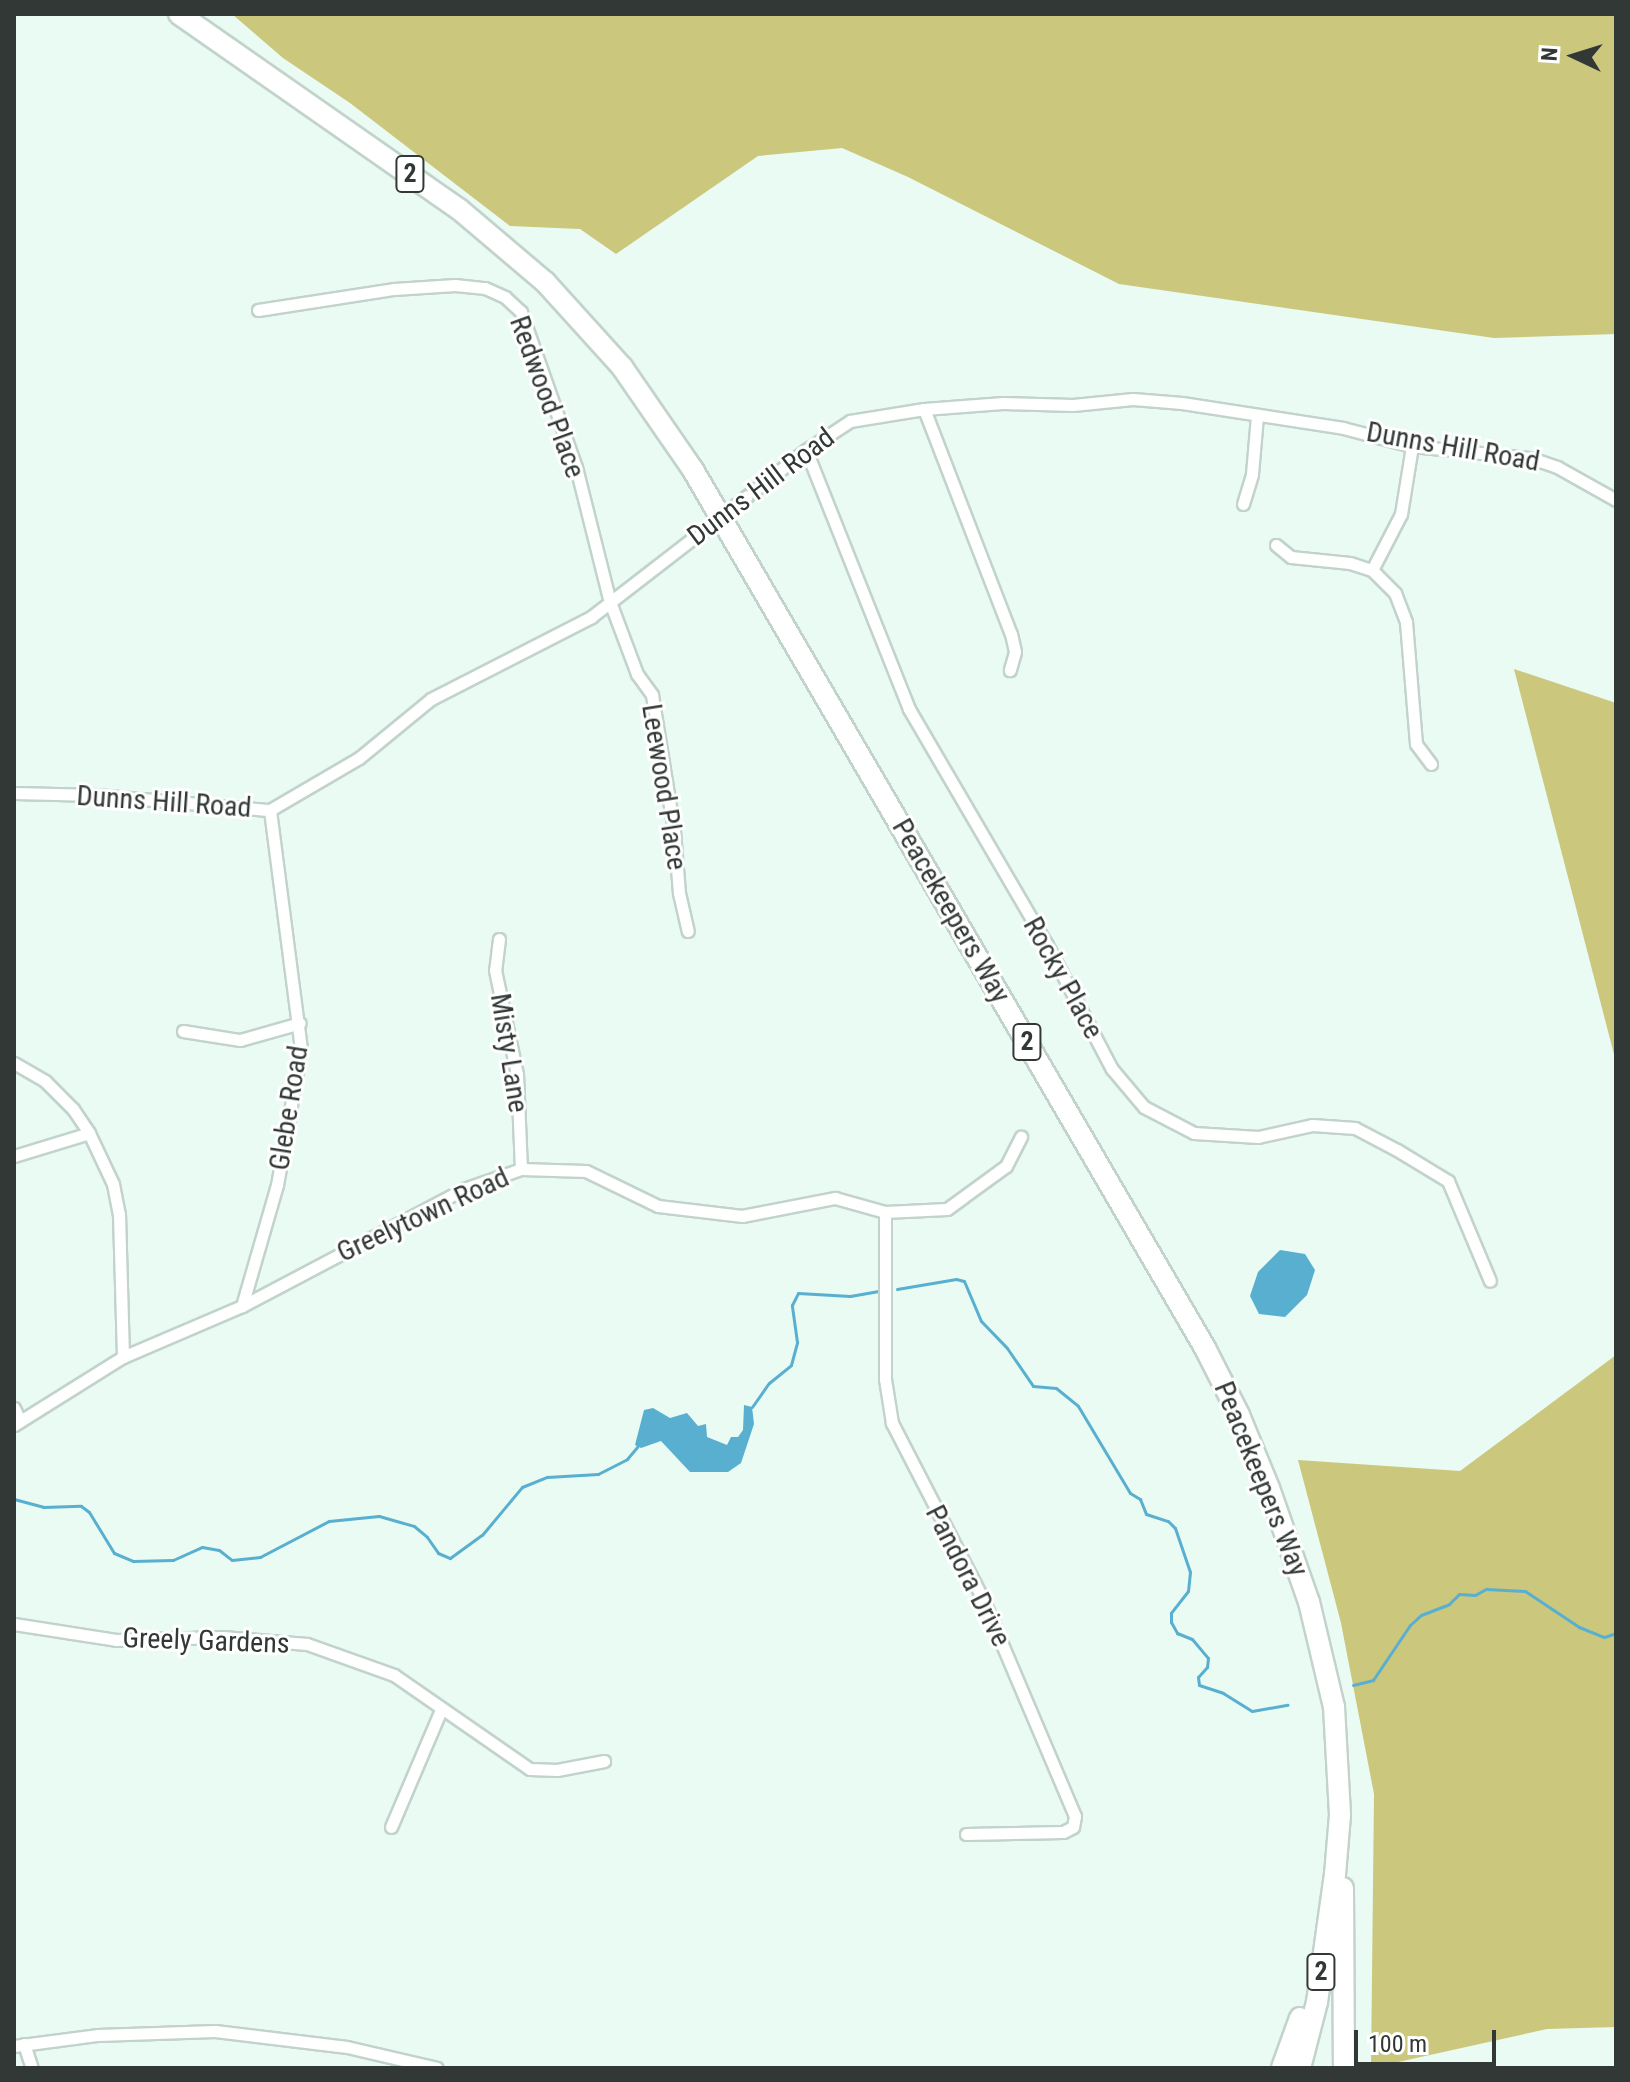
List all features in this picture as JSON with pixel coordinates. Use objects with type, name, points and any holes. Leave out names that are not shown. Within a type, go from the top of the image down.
[{"type":"highway","name":"Peacekeepers Way","points":[[179,14],[376,149],[505,245],[585,324],[622,367],[693,470],[1173,1290],[1228,1391],[1269,1488],[1325,1657],[1334,1707],[1340,1815],[1335,1874],[1317,2002],[1300,2068]]},
{"type":"highway","points":[[192,14],[219,44]]},
{"type":"highway","points":[[1340,1815],[1346,1963],[1344,2068]]},
{"type":"highway","points":[[1282,2068],[1300,2019],[1335,1874]]},
{"type":"street","name":"Redwood Place","points":[[258,310],[394,289],[440,286],[485,288],[505,297],[521,312],[576,467],[610,602]]},
{"type":"street","name":"Dunns Hill Road","points":[[14,793],[97,795],[270,810],[359,758],[431,699],[591,617],[806,450],[850,421],[924,409],[1003,403],[1073,405],[1133,399],[1179,402],[1343,428],[1412,446],[1531,458],[1557,467],[1616,500]]},
{"type":"street","points":[[924,409],[1011,634],[1015,652],[1010,670]]},
{"type":"street","points":[[1243,504],[1252,474],[1257,416]]},
{"type":"street","points":[[1372,570],[1401,514],[1412,446]]},
{"type":"street","name":"Rocky Place","points":[[806,450],[909,709],[1046,943],[1112,1069],[1144,1107],[1194,1133],[1258,1137],[1312,1125],[1355,1128],[1397,1150],[1448,1181],[1490,1281]]},
{"type":"street","points":[[1276,545],[1291,557],[1350,563],[1372,570],[1389,584],[1403,612],[1416,744],[1431,764]]},
{"type":"street","name":"Leewood Place","points":[[610,602],[637,674],[652,695],[674,831],[679,893],[688,931]]},
{"type":"street","name":"Glebe Road","points":[[242,1306],[277,1185],[301,1049],[270,810]]},
{"type":"street","name":"Misty Lane","points":[[499,939],[495,970],[517,1074],[521,1169]]},
{"type":"street","points":[[183,1031],[240,1040],[300,1023]]},
{"type":"street","points":[[14,1063],[53,1088],[89,1133],[113,1184],[119,1214],[123,1357]]},
{"type":"street","points":[[14,1156],[89,1133]]},
{"type":"street","name":"Greelytown Road","points":[[17,1423],[123,1357],[242,1306],[464,1189],[521,1169],[586,1171],[658,1206],[742,1216],[835,1198],[885,1212],[947,1209],[1006,1166],[1021,1137]]},
{"type":"street","name":"Pandora Drive","points":[[885,1212],[885,1379],[892,1423],[982,1597],[1075,1816],[1073,1827],[1063,1832],[966,1834]]},
{"type":"street","points":[[14,1408],[17,1423]]},
{"type":"street","name":"Greely Gardens","points":[[14,1624],[116,1640],[223,1637],[307,1644],[394,1675],[530,1769],[557,1770],[604,1761]]},
{"type":"street","points":[[391,1827],[441,1710]]},
{"type":"street","points":[[32,2068],[19,2045],[98,2035],[215,2031],[347,2047],[437,2068]]},
{"type":"shaded area","points":[[232,14],[1616,14],[1616,334],[1494,338],[1119,284],[908,177],[842,148],[758,156],[616,254],[580,229],[510,226],[350,103],[283,58]]},
{"type":"shaded area","points":[[1514,669],[1616,703],[1616,1062]]},
{"type":"shaded area","points":[[1616,1355],[1616,2027],[1547,2029],[1371,2068],[1374,1794],[1341,1623],[1298,1460],[1460,1471]]},
{"type":"water","points":[[1280,1250],[1305,1254],[1315,1270],[1307,1295],[1285,1317],[1259,1314],[1250,1296],[1258,1272]]},
{"type":"water","points":[[744,1405],[752,1407],[754,1424],[741,1463],[728,1472],[690,1472],[661,1441],[641,1448],[635,1445],[644,1410],[653,1408],[670,1418],[687,1413],[698,1426],[706,1424],[707,1437],[727,1445],[731,1437],[738,1437],[743,1430]]},
{"type":"waterway","points":[[897,1289],[956,1279],[964,1281],[981,1321],[1007,1348],[1033,1386],[1056,1388],[1078,1406],[1130,1493],[1140,1499],[1146,1514],[1168,1521],[1175,1528],[1190,1572],[1188,1591],[1171,1613],[1171,1622],[1177,1633],[1192,1639],[1208,1658],[1207,1667],[1198,1677],[1199,1685],[1223,1693],[1252,1711],[1287,1705]]},
{"type":"waterway","points":[[752,1407],[769,1383],[791,1365],[797,1342],[792,1305],[798,1293],[850,1296],[879,1291]]},
{"type":"waterway","points":[[14,1499],[43,1507],[81,1506],[89,1512],[114,1553],[133,1561],[173,1560],[202,1547],[219,1550],[232,1560],[260,1557],[329,1521],[379,1516],[414,1526],[427,1537],[438,1553],[450,1558],[482,1535],[522,1487],[547,1477],[598,1474],[627,1459],[637,1447]]},
{"type":"waterway","points":[[1353,1685],[1373,1680],[1410,1625],[1421,1615],[1449,1604],[1459,1594],[1475,1595],[1486,1589],[1525,1591],[1579,1627],[1604,1637],[1616,1633]]}]
